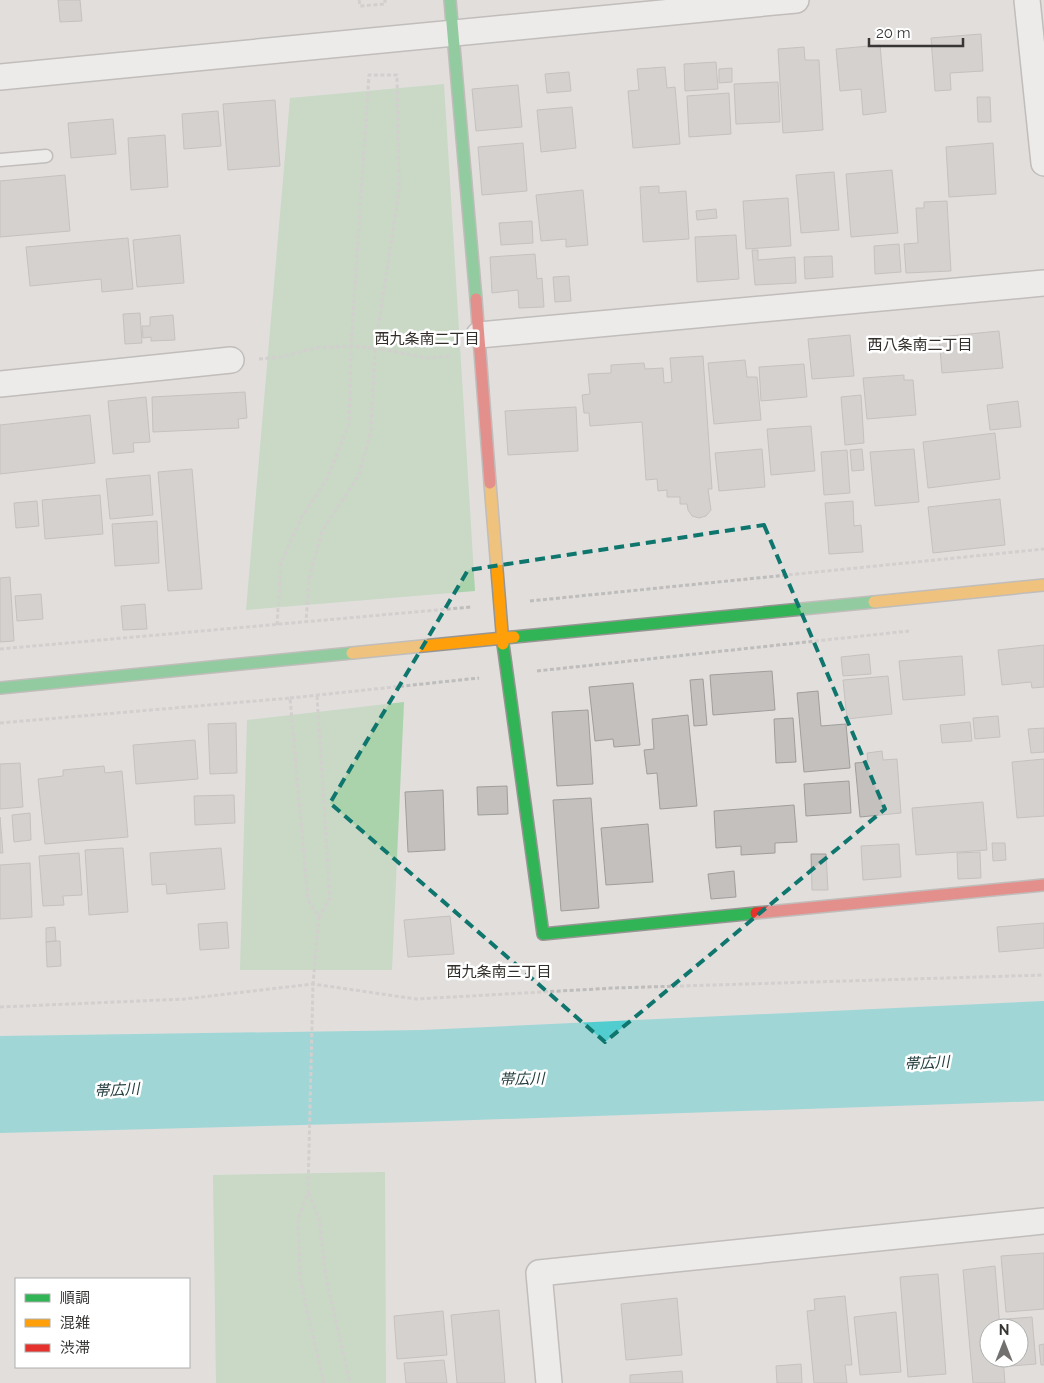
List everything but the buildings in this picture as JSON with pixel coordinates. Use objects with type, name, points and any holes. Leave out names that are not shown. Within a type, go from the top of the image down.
[{"type":"street","points":[[450,0],[480,344],[502,638],[543,934],[1044,885]]},
{"type":"street","points":[[0,77],[796,0]]},
{"type":"street","points":[[1027,0],[1044,163]]},
{"type":"street","points":[[480,344],[1044,283]]},
{"type":"street","points":[[0,384],[231,360]]},
{"type":"street","points":[[0,688],[1044,585]]},
{"type":"street","points":[[549,1383],[539,1273],[1044,1221]]},
{"type":"lane","points":[[0,160],[46,156]]},
{"type":"path","points":[[359,0],[360,6],[385,4],[385,0]]},
{"type":"path","points":[[276,625],[281,563],[301,518],[327,479],[348,424],[368,75],[397,75],[399,192],[375,348],[371,430],[359,475],[322,531],[309,580],[306,622]]},
{"type":"path","points":[[231,360],[281,358],[315,348],[351,346],[375,348],[428,358],[480,344]]},
{"type":"path","points":[[0,649],[500,604],[1044,550]]},
{"type":"path","points":[[317,696],[330,898],[319,917],[313,984],[308,1192],[298,1219],[300,1280],[324,1383]]},
{"type":"path","points":[[0,723],[290,698],[308,900],[319,917]]},
{"type":"path","points":[[0,1007],[185,999],[313,984],[416,999],[614,988],[1044,975]]},
{"type":"path","points":[[308,1192],[319,1219],[326,1277],[350,1383]]},
{"type":"highlighted area","points":[[764,525],[885,809],[605,1042],[330,803],[468,570]]},
{"type":"green space","points":[[444,84],[475,591],[246,610],[290,98]]},
{"type":"green space","points":[[404,702],[392,970],[240,970],[247,720]]},
{"type":"green space","points":[[385,1172],[386,1383],[216,1383],[213,1175]]},
{"type":"water","name":"帯広川","points":[[1044,1001],[1044,1101],[416,1122],[0,1133],[0,1036],[422,1030]]},
{"type":"traffic: fast","points":[[450,0],[476,299]]},
{"type":"traffic: fast","points":[[514,637],[874,602]]},
{"type":"traffic: fast","points":[[503,644],[543,934],[756,913]]},
{"type":"traffic: fast","points":[[0,688],[352,653]]},
{"type":"traffic: slow","points":[[490,483],[503,644]]},
{"type":"traffic: slow","points":[[874,602],[1044,585]]},
{"type":"traffic: slow","points":[[352,653],[514,637]]},
{"type":"traffic: jam","points":[[476,299],[490,483]]},
{"type":"traffic: jam","points":[[756,913],[1044,885]]},
{"type":"district","name":"西九条南二丁目","points":[[427,339]]},
{"type":"district","name":"西八条南二丁目","points":[[920,345]]},
{"type":"district","name":"西九条南三丁目","points":[[499,972]]}]
